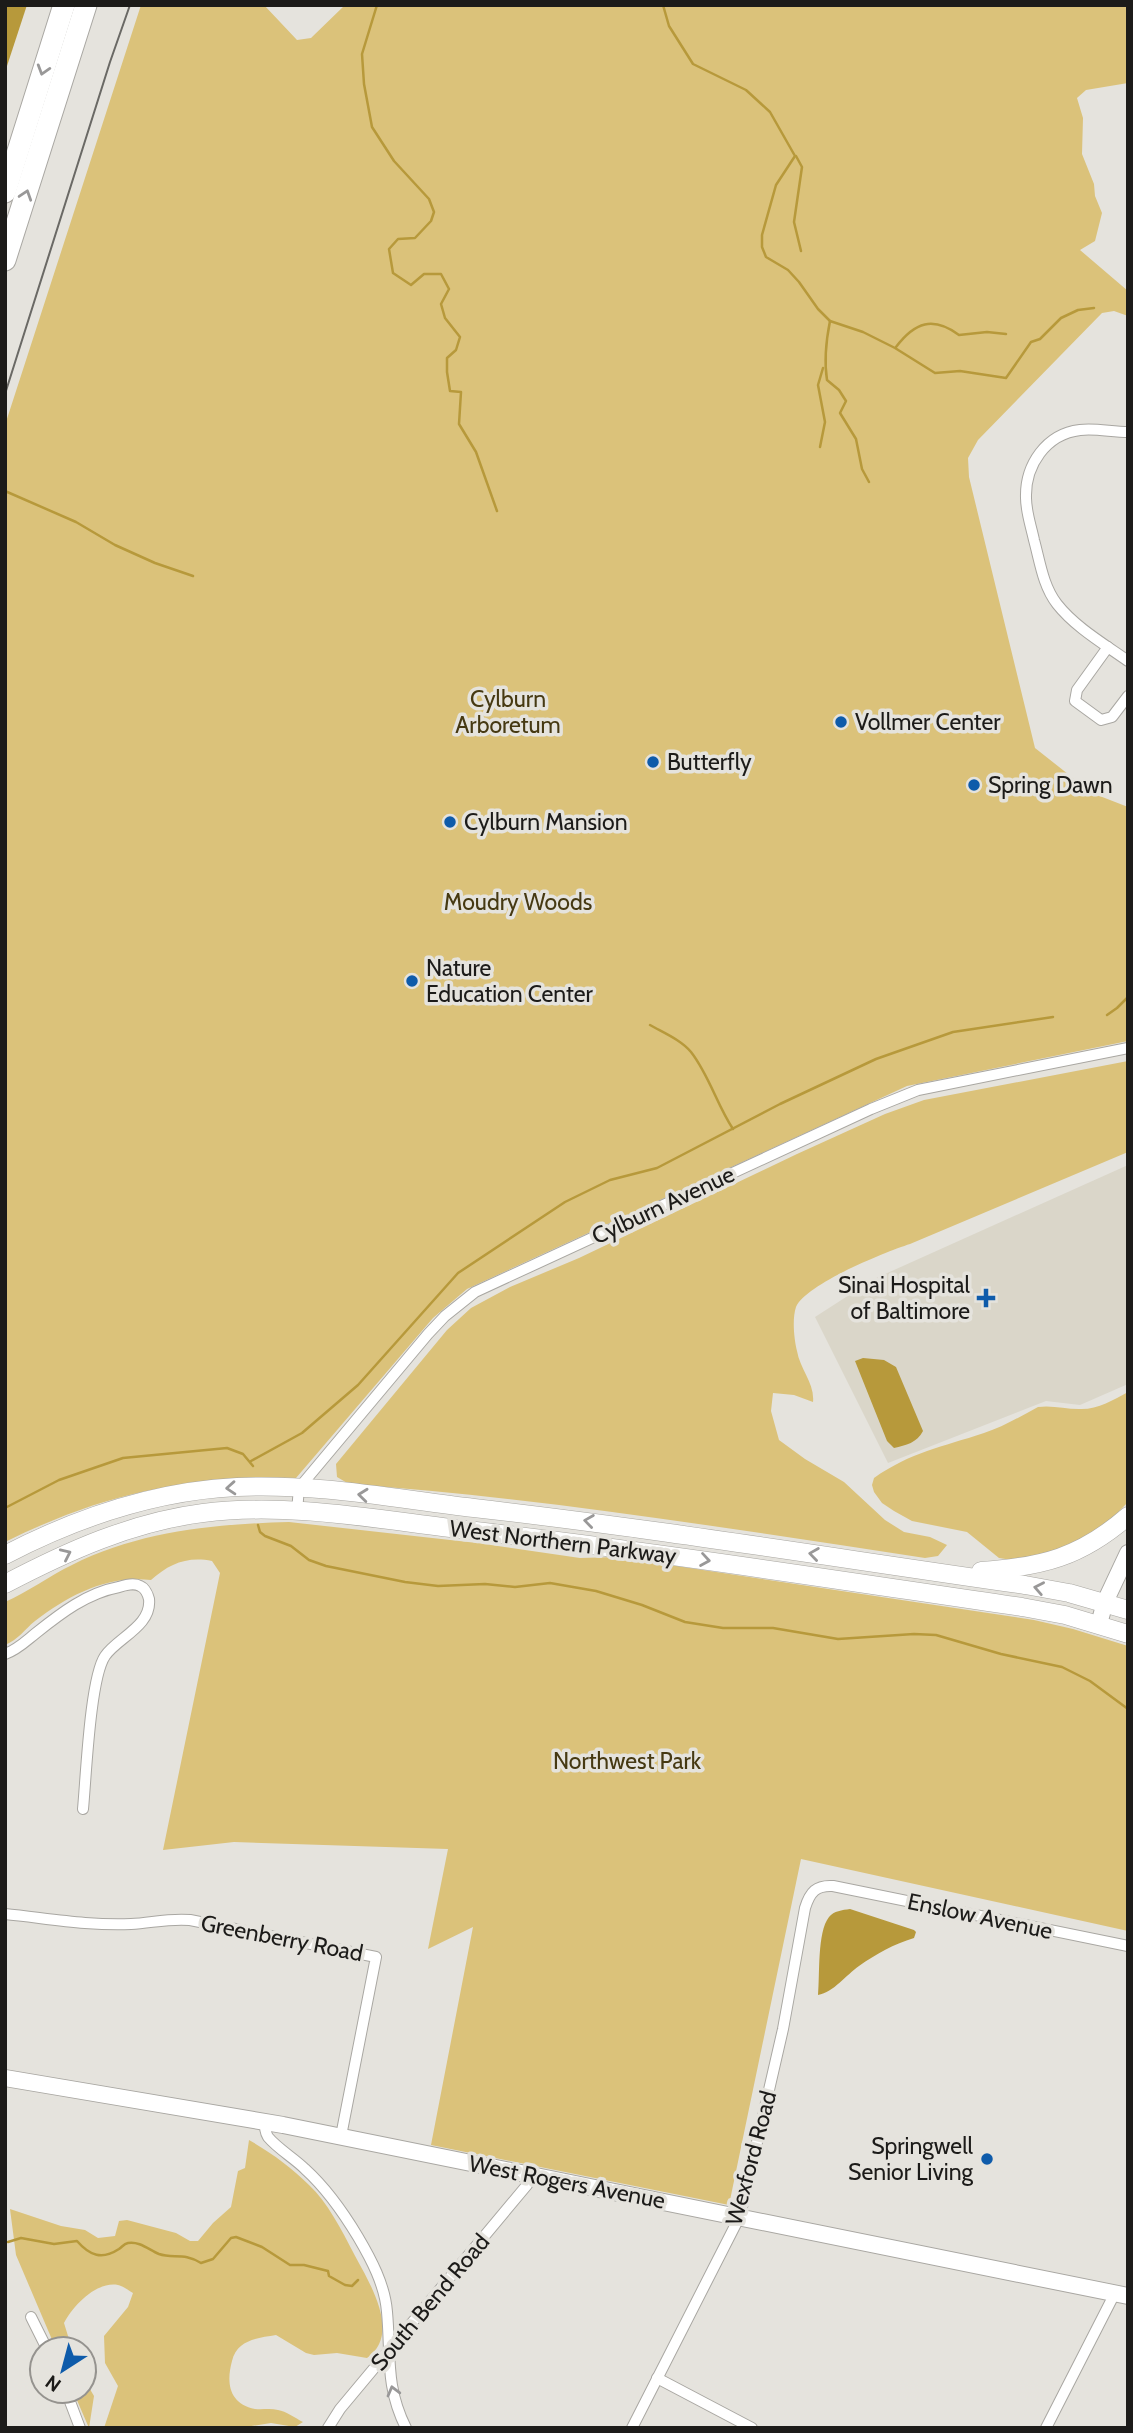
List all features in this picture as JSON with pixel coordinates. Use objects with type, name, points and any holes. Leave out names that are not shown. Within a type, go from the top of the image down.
[{"type":"highway","points":[[5,192],[64,5]]},
{"type":"highway","points":[[5,260],[86,5]]},
{"type":"main road","name":"West Northern Parkway","points":[[5,1555],[63,1527],[120,1506],[237,1487],[299,1488],[593,1522],[1025,1585],[1105,1602],[1128,1610]]},
{"type":"main road","name":"West Northern Parkway","points":[[5,1584],[99,1539],[152,1522],[237,1510],[297,1511],[638,1550],[1022,1607],[1099,1624],[1128,1634]]},
{"type":"main road","points":[[942,1573],[1011,1569],[1053,1561],[1095,1542],[1128,1516]]},
{"type":"street","points":[[1127,660],[1063,611],[1049,593],[1028,514],[1026,486],[1038,454],[1062,435],[1084,429],[1128,432]]},
{"type":"street","points":[[1108,647],[1076,690],[1075,701],[1101,720],[1112,717],[1128,696]]},
{"type":"street","name":"Cylburn Avenue","points":[[299,1488],[428,1334],[475,1292],[907,1094],[1128,1048]]},
{"type":"street","points":[[297,1511],[299,1488]]},
{"type":"street","points":[[1099,1624],[1105,1602],[1128,1553]]},
{"type":"street","points":[[5,1654],[20,1646],[80,1601],[104,1590],[133,1585],[141,1586],[146,1592],[149,1598],[147,1614],[142,1622],[105,1656],[96,1677],[83,1810]]},
{"type":"street","name":"Enslow Avenue","points":[[833,1886],[1128,1946]]},
{"type":"street","name":"Wexford Road","points":[[632,2428],[740,2216],[783,2029],[804,1908],[817,1887],[833,1886]]},
{"type":"street","name":"Greenberry Road","points":[[5,1914],[122,1924],[170,1918],[190,1920],[376,1957],[341,2136]]},
{"type":"street","name":"West Rogers Avenue","points":[[5,2078],[341,2136],[1121,2295]]},
{"type":"street","points":[[265,2122],[264,2129],[268,2136],[319,2183],[365,2249],[383,2291],[387,2311],[390,2379],[406,2428]]},
{"type":"street","name":"South Bend Road","points":[[328,2428],[527,2185],[529,2175]]},
{"type":"street","points":[[1046,2428],[1121,2295]]},
{"type":"street","points":[[32,2317],[40,2335]]},
{"type":"street","points":[[657,2378],[752,2428]]},
{"type":"street","points":[[71,2405],[80,2428]]},
{"type":"shaded area","points":[[5,5],[27,5],[5,72]]},
{"type":"shaded area","name":"Sinai Hospital of Baltimore","points":[[1128,1165],[1128,1384],[1080,1405],[1046,1401],[888,1463],[815,1317],[874,1279]]},
{"type":"shaded area","points":[[863,1358],[884,1360],[896,1367],[923,1431],[914,1441],[894,1448],[887,1441],[855,1361]]},
{"type":"shaded area","points":[[850,1909],[914,1930],[914,1938],[879,1953],[835,1987],[818,1995],[821,1943],[825,1924],[833,1913]]},
{"type":"green space","name":"Cylburn Arboretum","points":[[141,5],[264,5],[297,40],[311,38],[345,5],[1128,5],[1128,83],[1086,90],[1077,98],[1083,118],[1082,154],[1102,213],[1095,241],[1080,250],[1128,291],[1128,316],[1114,311],[1102,313],[978,440],[968,458],[969,477],[1035,748],[1092,793],[1128,807],[1128,1041],[907,1086],[467,1289],[433,1318],[296,1478],[218,1480],[146,1491],[77,1511],[5,1542],[5,425]]},
{"type":"green space","points":[[1128,1061],[1128,1152],[847,1270],[815,1289],[796,1307],[794,1335],[799,1358],[812,1389],[813,1402],[794,1395],[773,1393],[771,1411],[779,1440],[844,1482],[885,1520],[904,1532],[930,1537],[947,1545],[938,1556],[925,1558],[493,1497],[349,1484],[337,1477],[336,1464],[447,1330],[471,1308],[510,1287],[579,1258],[885,1114],[924,1100]]},
{"type":"green space","points":[[1128,1392],[1128,1502],[1098,1533],[1046,1554],[1012,1560],[999,1558],[967,1532],[912,1521],[882,1503],[874,1492],[874,1478],[901,1462],[991,1431],[1038,1407],[1092,1408]]},
{"type":"green space","name":"Northwest Park","points":[[289,1522],[477,1543],[580,1558],[617,1557],[1034,1620],[1128,1646],[1128,1931],[801,1859],[729,2205],[431,2145],[473,1927],[428,1949],[448,1849],[234,1842],[163,1850],[220,1573],[212,1561],[186,1561],[172,1566],[151,1580],[119,1581],[89,1589],[61,1603],[5,1645],[5,1602],[63,1569],[98,1553],[178,1531]]},
{"type":"green space","points":[[249,2140],[302,2178],[322,2200],[366,2276],[379,2306],[382,2335],[377,2347],[367,2358],[337,2353],[314,2355],[276,2335],[249,2341],[238,2348],[229,2377],[235,2397],[246,2406],[281,2411],[303,2422],[295,2427],[271,2423],[239,2428],[104,2428],[118,2386],[105,2363],[104,2336],[128,2307],[133,2293],[120,2286],[110,2285],[94,2291],[73,2309],[64,2323],[68,2335],[50,2335],[16,2255],[10,2209],[61,2226],[85,2230],[98,2238],[115,2236],[119,2221],[127,2220],[176,2233],[190,2241],[198,2241],[231,2207],[238,2171],[245,2168]]},
{"type":"green space","points":[[79,2405],[93,2405],[89,2428]]},
{"type":"waterway","points":[[377,5],[362,54],[372,127],[394,161],[429,199],[434,212],[431,221],[415,238],[398,239],[389,249],[393,273],[411,285],[424,274],[441,274],[449,289],[441,304],[445,318],[460,337],[456,350],[447,358],[450,391],[461,392],[459,424],[476,452],[497,511]]},
{"type":"waterway","points":[[663,5],[669,26],[693,64],[746,90],[770,112],[795,156],[776,185],[762,235],[762,247],[766,257],[788,270],[830,321],[863,332],[935,373],[960,371],[1006,378],[1031,342],[1040,339],[1061,318],[1078,310],[1094,308]]},
{"type":"waterway","points":[[796,156],[802,167],[794,222],[801,251]]},
{"type":"waterway","points":[[830,321],[826,351],[827,380],[839,390],[846,401],[840,413],[856,439],[862,469],[869,482]]},
{"type":"waterway","points":[[896,347],[910,332],[925,324],[941,325],[959,335],[987,332],[1006,334]]},
{"type":"waterway","points":[[820,447],[825,422],[818,385],[823,368]]},
{"type":"waterway","points":[[5,491],[76,522],[115,545],[193,576]]},
{"type":"waterway","points":[[1107,1015],[1128,997]]},
{"type":"waterway","points":[[251,1461],[302,1433],[358,1385],[458,1273],[565,1202],[610,1180],[657,1168],[780,1104],[876,1059],[953,1032],[1053,1017]]},
{"type":"waterway","points":[[650,1025],[677,1040],[691,1052],[733,1129]]},
{"type":"waterway","points":[[5,1508],[59,1480],[123,1458],[227,1448],[243,1454],[253,1466]]},
{"type":"waterway","points":[[258,1525],[265,1536],[291,1546],[309,1560],[405,1582],[438,1586],[485,1584],[515,1587],[550,1583],[596,1591],[685,1622],[723,1628],[773,1628],[838,1639],[936,1635],[1001,1654],[1062,1667],[1090,1681],[1128,1709]]},
{"type":"waterway","points":[[8,2242],[21,2238],[54,2244],[77,2241],[96,2255],[107,2254],[132,2243],[159,2254],[189,2258],[201,2263],[213,2259],[231,2238],[236,2237],[262,2247],[290,2265],[304,2265],[328,2271],[329,2276],[345,2285],[352,2286],[358,2280]]},
{"type":"tram line","points":[[5,394],[130,5]]},
{"type":"place","name":"Vollmer Center","points":[[841,722]]},
{"type":"place","name":"Butterfly","points":[[653,762]]},
{"type":"place","name":"Spring Dawn","points":[[974,785]]},
{"type":"place","name":"Cylburn Mansion","points":[[450,822]]},
{"type":"place","name":"Nature Education Center","points":[[412,981]]},
{"type":"place","name":"Sinai Hospital of Baltimore","points":[[986,1298]]},
{"type":"place","name":"Springwell Senior Living","points":[[987,2159]]},
{"type":"park label","name":"Moudry Woods","points":[[518,902]]}]
